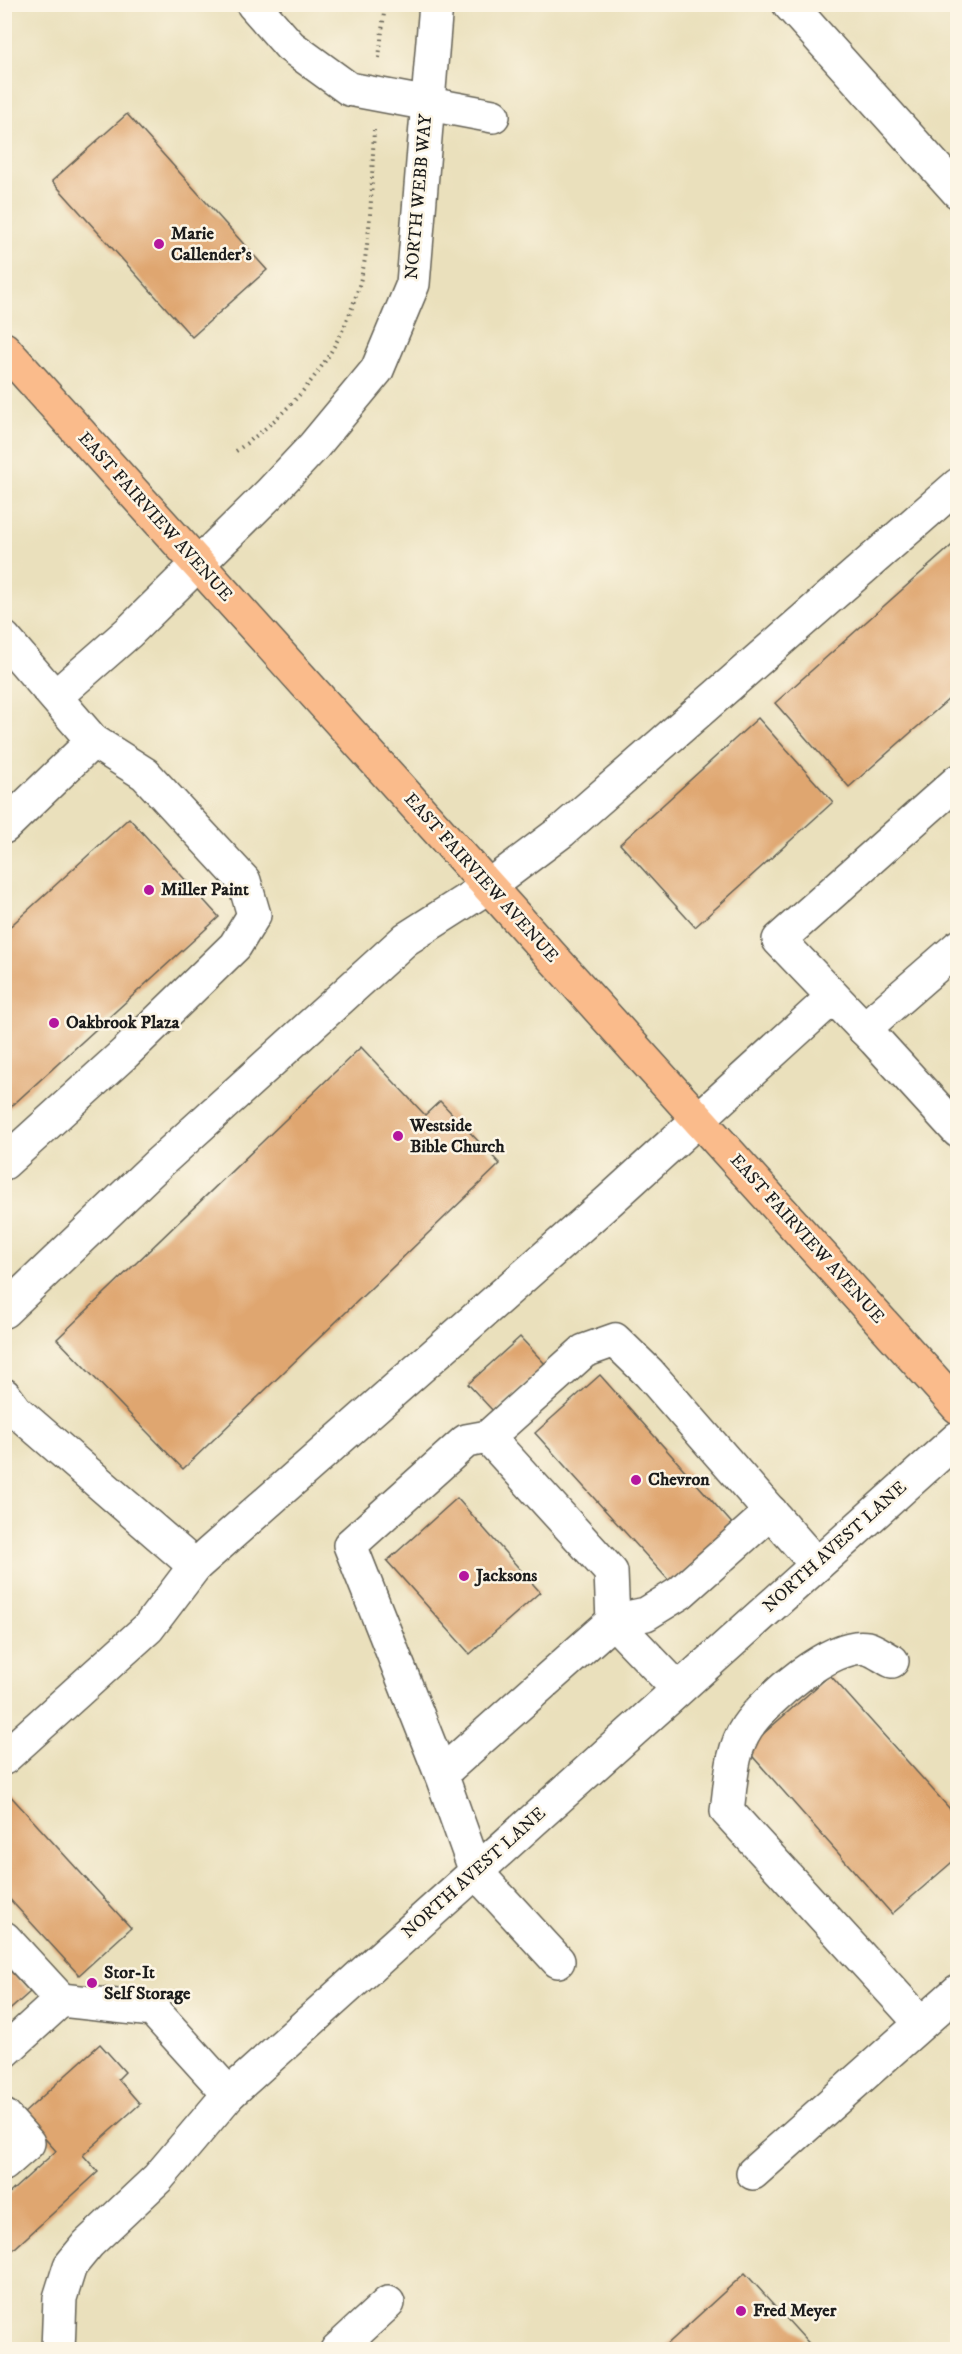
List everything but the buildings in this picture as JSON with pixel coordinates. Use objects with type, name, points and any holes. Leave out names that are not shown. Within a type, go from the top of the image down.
[{"type":"main road","name":"EAST FAIRVIEW AVENUE","points":[[4,349],[957,1407]]},
{"type":"street","points":[[253,4],[290,46],[350,89],[493,116]]},
{"type":"street","name":"NORTH WEBB WAY","points":[[56,696],[129,632],[270,493],[314,446],[376,370],[413,284],[436,4]]},
{"type":"street","points":[[789,4],[955,184]]},
{"type":"street","points":[[4,1311],[159,1163],[405,939],[489,886],[562,831],[957,485]]},
{"type":"street","points":[[4,638],[93,741],[145,774],[244,881],[254,915],[235,946],[125,1053],[4,1162]]},
{"type":"street","points":[[4,827],[93,741]]},
{"type":"street","points":[[957,781],[779,940],[957,1131]]},
{"type":"street","points":[[864,1029],[957,947]]},
{"type":"street","points":[[4,1758],[148,1628],[195,1566],[700,1119],[833,997]]},
{"type":"street","points":[[558,1961],[476,1872],[441,1774],[350,1545],[466,1441],[488,1437],[584,1352],[615,1340],[649,1373],[816,1564]]},
{"type":"street","points":[[4,1395],[15,1410],[195,1566]]},
{"type":"street","points":[[488,1437],[611,1572],[613,1621],[678,1689]]},
{"type":"street","name":"NORTH AVEST LANE","points":[[58,2349],[60,2298],[70,2266],[88,2244],[158,2178],[229,2094],[957,1438]]},
{"type":"street","points":[[441,1774],[613,1621],[646,1614],[680,1593],[771,1512]]},
{"type":"street","points":[[753,2173],[945,2010],[727,1811],[734,1759],[747,1727],[769,1703],[800,1675],[824,1659],[845,1650],[867,1648],[892,1661]]},
{"type":"street","points":[[4,1938],[61,2000],[153,2010],[229,2094]]},
{"type":"street","points":[[4,2052],[61,2000]]},
{"type":"street","points":[[4,2116],[28,2142],[4,2164]]},
{"type":"street","points":[[337,2349],[388,2303]]},
{"type":"path","points":[[379,58],[386,4]]},
{"type":"path","points":[[236,452],[252,440],[310,385],[336,345],[357,294],[368,244],[374,130]]},
{"type":"place","name":"Marie Callender's","points":[[159,244]]},
{"type":"place","name":"Miller Paint","points":[[149,890]]},
{"type":"place","name":"Oakbrook Plaza","points":[[54,1023]]},
{"type":"place","name":"Westside Bible Church","points":[[398,1136]]},
{"type":"place","name":"Chevron","points":[[636,1480]]},
{"type":"place","name":"Jacksons","points":[[464,1576]]},
{"type":"place","name":"Stor-It Self Storage","points":[[92,1983]]},
{"type":"place","name":"Fred Meyer","points":[[741,2311]]}]
